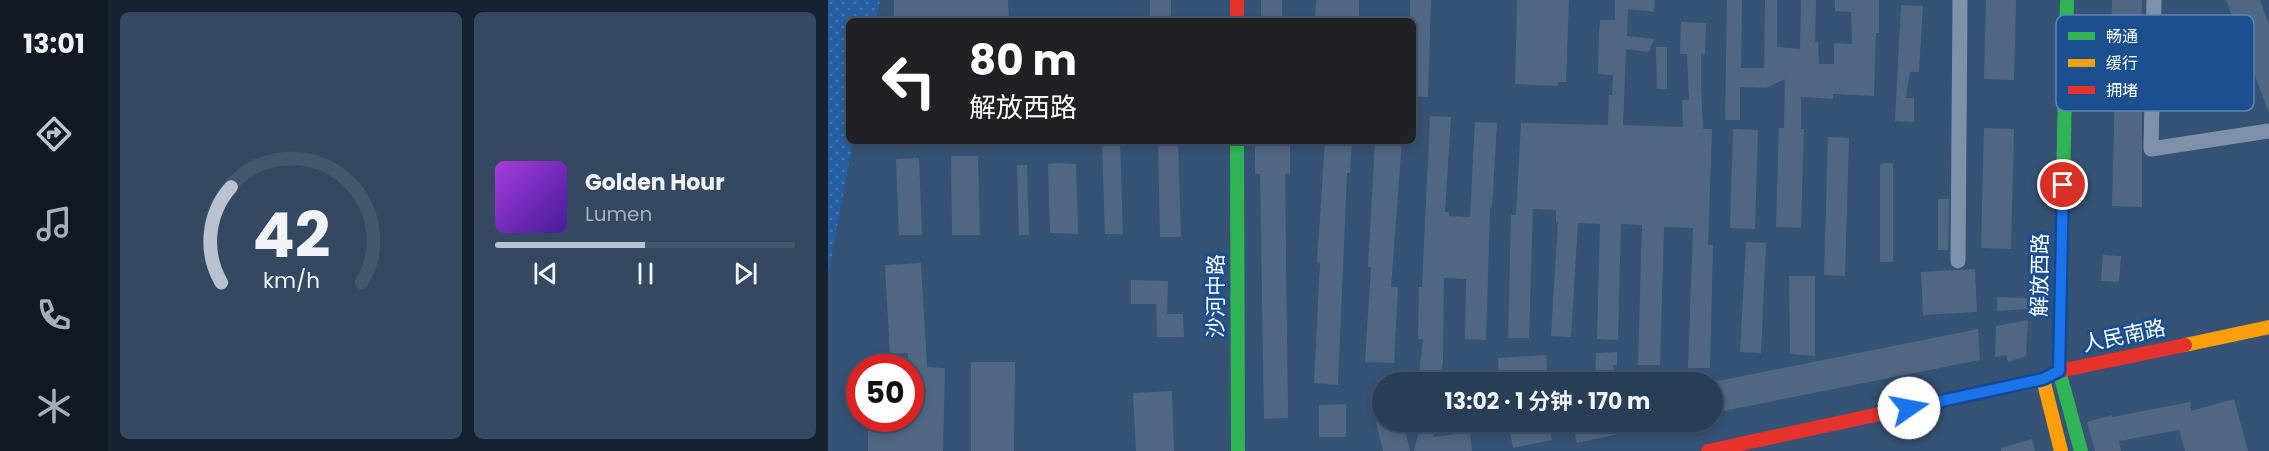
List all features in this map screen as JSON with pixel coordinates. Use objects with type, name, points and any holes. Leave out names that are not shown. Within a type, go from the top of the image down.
[{"type":"main road","points":[[1237,0],[1237,18]]},
{"type":"main road","name":"解放西路","points":[[2067,0],[2067,15]]},
{"type":"main road","name":"解放西路","points":[[2065,111],[2059,371],[2081,451]]},
{"type":"main road","name":"沙河中路","points":[[1238,144],[1238,451]]},
{"type":"main road","name":"人民南路","points":[[1708,451],[2043,379],[2059,371],[2269,327]]},
{"type":"main road","points":[[2043,379],[2061,451]]},
{"type":"street","points":[[1958,261],[1960,0]]},
{"type":"street","points":[[2154,0],[2154,15]]},
{"type":"street","points":[[2152,111],[2151,149],[2269,131]]},
{"type":"shaded area","points":[[828,0],[880,0],[877,18],[846,18],[846,144],[852,144],[828,276]]},
{"type":"building","points":[[894,0],[1008,0],[1009,18],[894,18]]},
{"type":"building","points":[[1150,0],[1171,0],[1171,18],[1150,18]]},
{"type":"building","points":[[1261,0],[1282,0],[1282,18],[1261,18]]},
{"type":"building","points":[[1316,0],[1359,0],[1359,18],[1315,18]]},
{"type":"building","points":[[1410,0],[1431,0],[1428,97],[1416,96],[1416,18],[1410,18]]},
{"type":"building","points":[[1517,0],[1569,0],[1566,82],[1558,82],[1558,86],[1515,84]]},
{"type":"building","points":[[1615,0],[1655,0],[1654,12],[1628,9],[1627,36],[1654,39],[1649,52],[1626,49],[1623,125],[1683,127],[1682,100],[1689,100],[1687,54],[1680,54],[1681,22],[1706,23],[1705,55],[1701,54],[1701,88],[1703,129],[1712,129],[1708,245],[1713,245],[1710,368],[1688,368],[1693,228],[1664,227],[1660,365],[1638,365],[1642,225],[1621,224],[1618,340],[1597,339],[1600,224],[1578,223],[1571,337],[1551,336],[1558,222],[1556,222],[1556,210],[1533,209],[1529,338],[1508,338],[1511,215],[1516,215],[1521,123],[1608,125],[1609,95],[1612,95],[1613,75],[1598,74],[1599,33],[1600,20],[1615,20]]},
{"type":"building","points":[[1727,0],[1742,0],[1741,68],[1764,68],[1765,0],[1777,0],[1777,47],[1800,49],[1801,0],[1816,0],[1815,42],[1818,42],[1819,64],[1834,64],[1834,43],[1852,44],[1851,12],[1835,11],[1835,0],[1879,0],[1874,96],[1833,94],[1833,99],[1801,97],[1801,129],[1804,129],[1801,228],[1776,227],[1779,128],[1784,128],[1785,79],[1766,88],[1740,87],[1740,120],[1725,120]]},
{"type":"building","points":[[1986,0],[2016,0],[2014,80],[1984,79]]},
{"type":"building","points":[[2112,0],[2142,0],[2142,15],[2112,15]]},
{"type":"building","points":[[2226,0],[2260,0],[2269,25],[2269,113],[2254,74],[2254,15],[2232,15]]},
{"type":"building","points":[[1901,5],[1923,6],[1919,72],[1910,72],[1906,98],[1914,98],[1914,122],[1895,121]]},
{"type":"building","points":[[1656,47],[1667,47],[1667,89],[1657,89]]},
{"type":"building","points":[[2114,111],[2142,111],[2142,207],[2112,206]]},
{"type":"building","points":[[1430,116],[1451,117],[1445,212],[1449,212],[1449,216],[1470,217],[1475,122],[1497,123],[1492,208],[1490,208],[1486,340],[1465,339],[1466,279],[1444,278],[1441,372],[1419,372],[1423,339],[1418,339],[1419,287],[1422,287]]},
{"type":"building","points":[[1984,128],[2014,129],[2011,249],[1981,248]]},
{"type":"building","points":[[1733,129],[1758,130],[1755,229],[1730,228]]},
{"type":"building","points":[[1828,137],[1849,138],[1845,276],[1824,275]]},
{"type":"building","points":[[1102,144],[1120,144],[1123,234],[1105,234]]},
{"type":"building","points":[[1158,144],[1178,144],[1181,237],[1160,237]]},
{"type":"building","points":[[1255,144],[1290,144],[1290,174],[1285,174],[1288,418],[1264,419],[1260,174],[1255,174]]},
{"type":"building","points":[[1325,144],[1352,144],[1350,173],[1347,173],[1338,385],[1314,383],[1320,263],[1317,262]]},
{"type":"building","points":[[1375,144],[1402,144],[1391,287],[1398,287],[1394,363],[1365,362],[1371,267],[1368,267]]},
{"type":"building","points":[[951,156],[978,156],[980,235],[952,235]]},
{"type":"building","points":[[919,158],[922,235],[899,235],[896,159]]},
{"type":"building","points":[[1893,163],[1893,262],[1880,262],[1880,165]]},
{"type":"building","points":[[1048,164],[1076,164],[1078,234],[1050,233]]},
{"type":"building","points":[[1017,165],[1027,165],[1029,235],[1019,235]]},
{"type":"building","points":[[1938,199],[1949,199],[1948,250],[1938,250]]},
{"type":"building","points":[[1746,242],[1766,243],[1761,353],[1740,352]]},
{"type":"building","points":[[2103,255],[2121,256],[2119,282],[2101,281]]},
{"type":"building","points":[[921,263],[927,367],[945,368],[943,451],[868,451],[868,432],[924,432],[924,354],[890,354],[885,265]]},
{"type":"building","points":[[1975,269],[1977,312],[1923,315],[1921,272]]},
{"type":"building","points":[[1789,276],[1815,276],[1815,356],[1790,354]]},
{"type":"building","points":[[1131,280],[1168,281],[1167,314],[1183,314],[1184,337],[1157,337],[1156,304],[1131,304]]},
{"type":"building","points":[[1997,297],[2028,298],[2028,309],[1997,311]]},
{"type":"building","points":[[2028,320],[2026,356],[2008,362],[2006,355],[1995,357],[1996,326]]},
{"type":"building","points":[[1978,329],[1980,360],[1723,411],[1723,380]]},
{"type":"building","points":[[1617,352],[1617,365],[1613,365],[1615,372],[1595,372],[1596,353]]},
{"type":"building","points":[[1546,355],[1547,372],[1499,372],[1498,358]]},
{"type":"building","points":[[971,362],[1015,362],[1014,451],[971,451]]},
{"type":"building","points":[[1172,391],[1174,451],[1136,451],[1133,393]]},
{"type":"building","points":[[2234,399],[2248,451],[2185,451],[2179,430],[2119,441],[2121,451],[2095,451],[2087,422],[2112,415],[2112,417],[2190,402],[2191,411]]},
{"type":"building","points":[[1346,404],[1346,437],[1319,437],[1319,405]]},
{"type":"building","points":[[1378,432],[1405,432],[1410,451],[1383,451]]},
{"type":"building","points":[[1419,432],[1434,432],[1433,437],[1470,432],[1472,451],[1414,451]]},
{"type":"building","points":[[1510,432],[1550,432],[1552,440],[1513,448]]},
{"type":"building","points":[[1574,432],[1627,432],[1577,443]]},
{"type":"building","points":[[2032,439],[2035,451],[2001,451],[2001,448]]},
{"type":"traffic: fast","points":[[2067,0],[2067,15]]},
{"type":"traffic: fast","points":[[2065,111],[2059,371],[2081,451]]},
{"type":"traffic: fast","points":[[1237,144],[1238,451]]},
{"type":"traffic: slow","points":[[2185,345],[2269,327]]},
{"type":"traffic: slow","points":[[2043,379],[2061,451]]},
{"type":"traffic: jam","points":[[1237,0],[1237,18]]},
{"type":"traffic: jam","points":[[1708,451],[2043,379],[2059,371],[2185,345]]},
{"type":"route","points":[[1909,408],[2043,379],[2059,371],[2063,185]]}]
